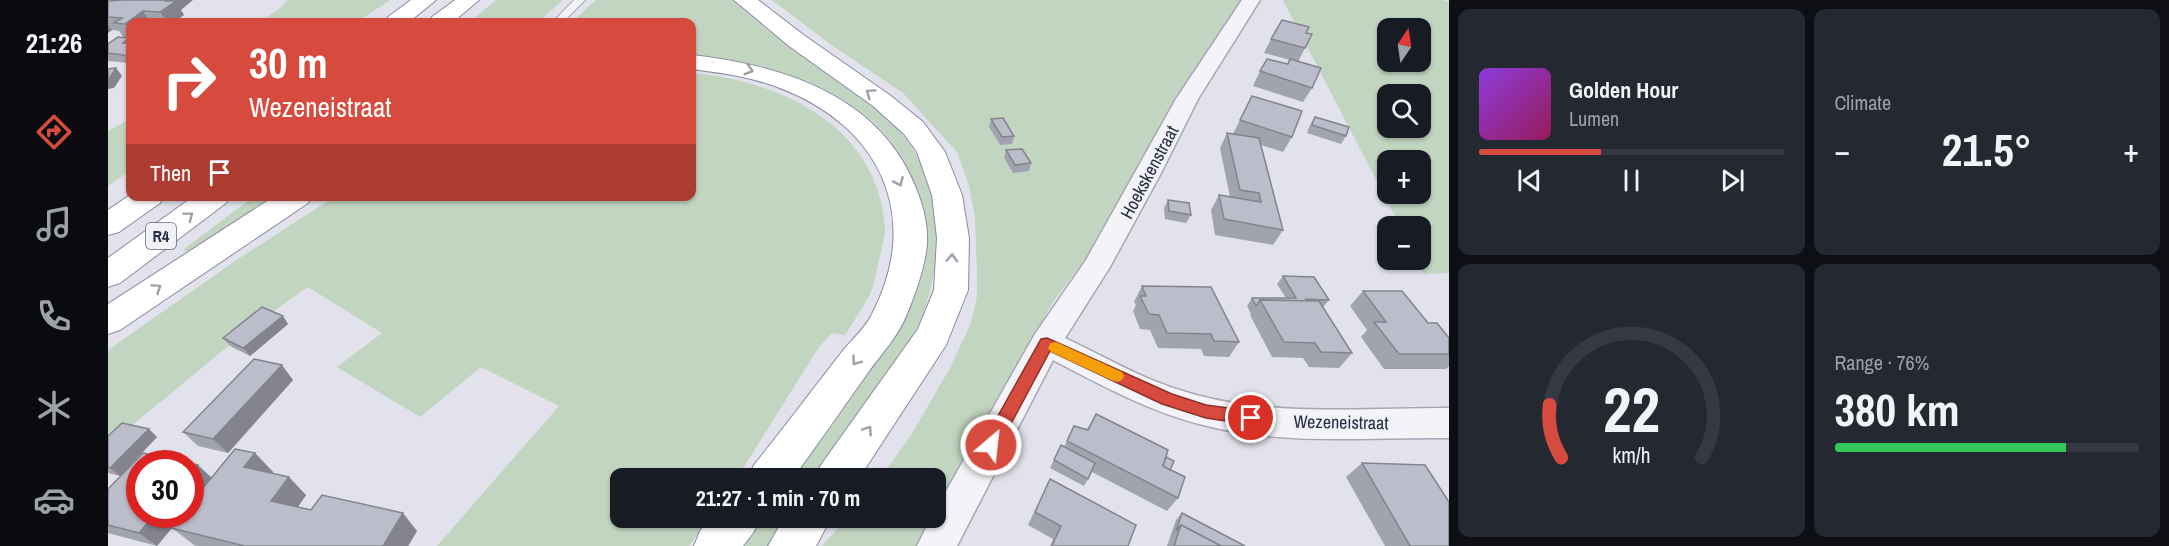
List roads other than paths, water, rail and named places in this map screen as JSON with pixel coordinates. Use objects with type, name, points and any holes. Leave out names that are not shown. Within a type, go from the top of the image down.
[{"type":"highway","points":[[401,18],[425,0]]},
{"type":"highway","points":[[445,18],[468,0]]},
{"type":"highway","points":[[745,0],[797,41],[882,101],[914,128],[931,152],[947,195],[953,238],[951,290],[933,335],[843,468]]},
{"type":"highway","points":[[696,62],[738,66],[781,79],[821,97],[854,120],[883,151],[902,185],[909,216],[910,248],[889,317],[776,468]]},
{"type":"highway","name":"R4","points":[[108,225],[142,201]]},
{"type":"highway","name":"R4","points":[[108,275],[207,201]]},
{"type":"highway","points":[[108,321],[289,201]]},
{"type":"highway","points":[[716,546],[730,528]]},
{"type":"highway","points":[[790,546],[802,528]]},
{"type":"street","name":"Hoekskenstraat","points":[[1047,343],[1096,267],[1149,173],[1187,99],[1251,0]]},
{"type":"street","name":"Wezeneistraat","points":[[1047,343],[1167,400],[1206,412],[1274,421],[1449,423]]},
{"type":"street","points":[[936,546],[1047,343]]},
{"type":"lane","points":[[562,18],[580,0]]}]
